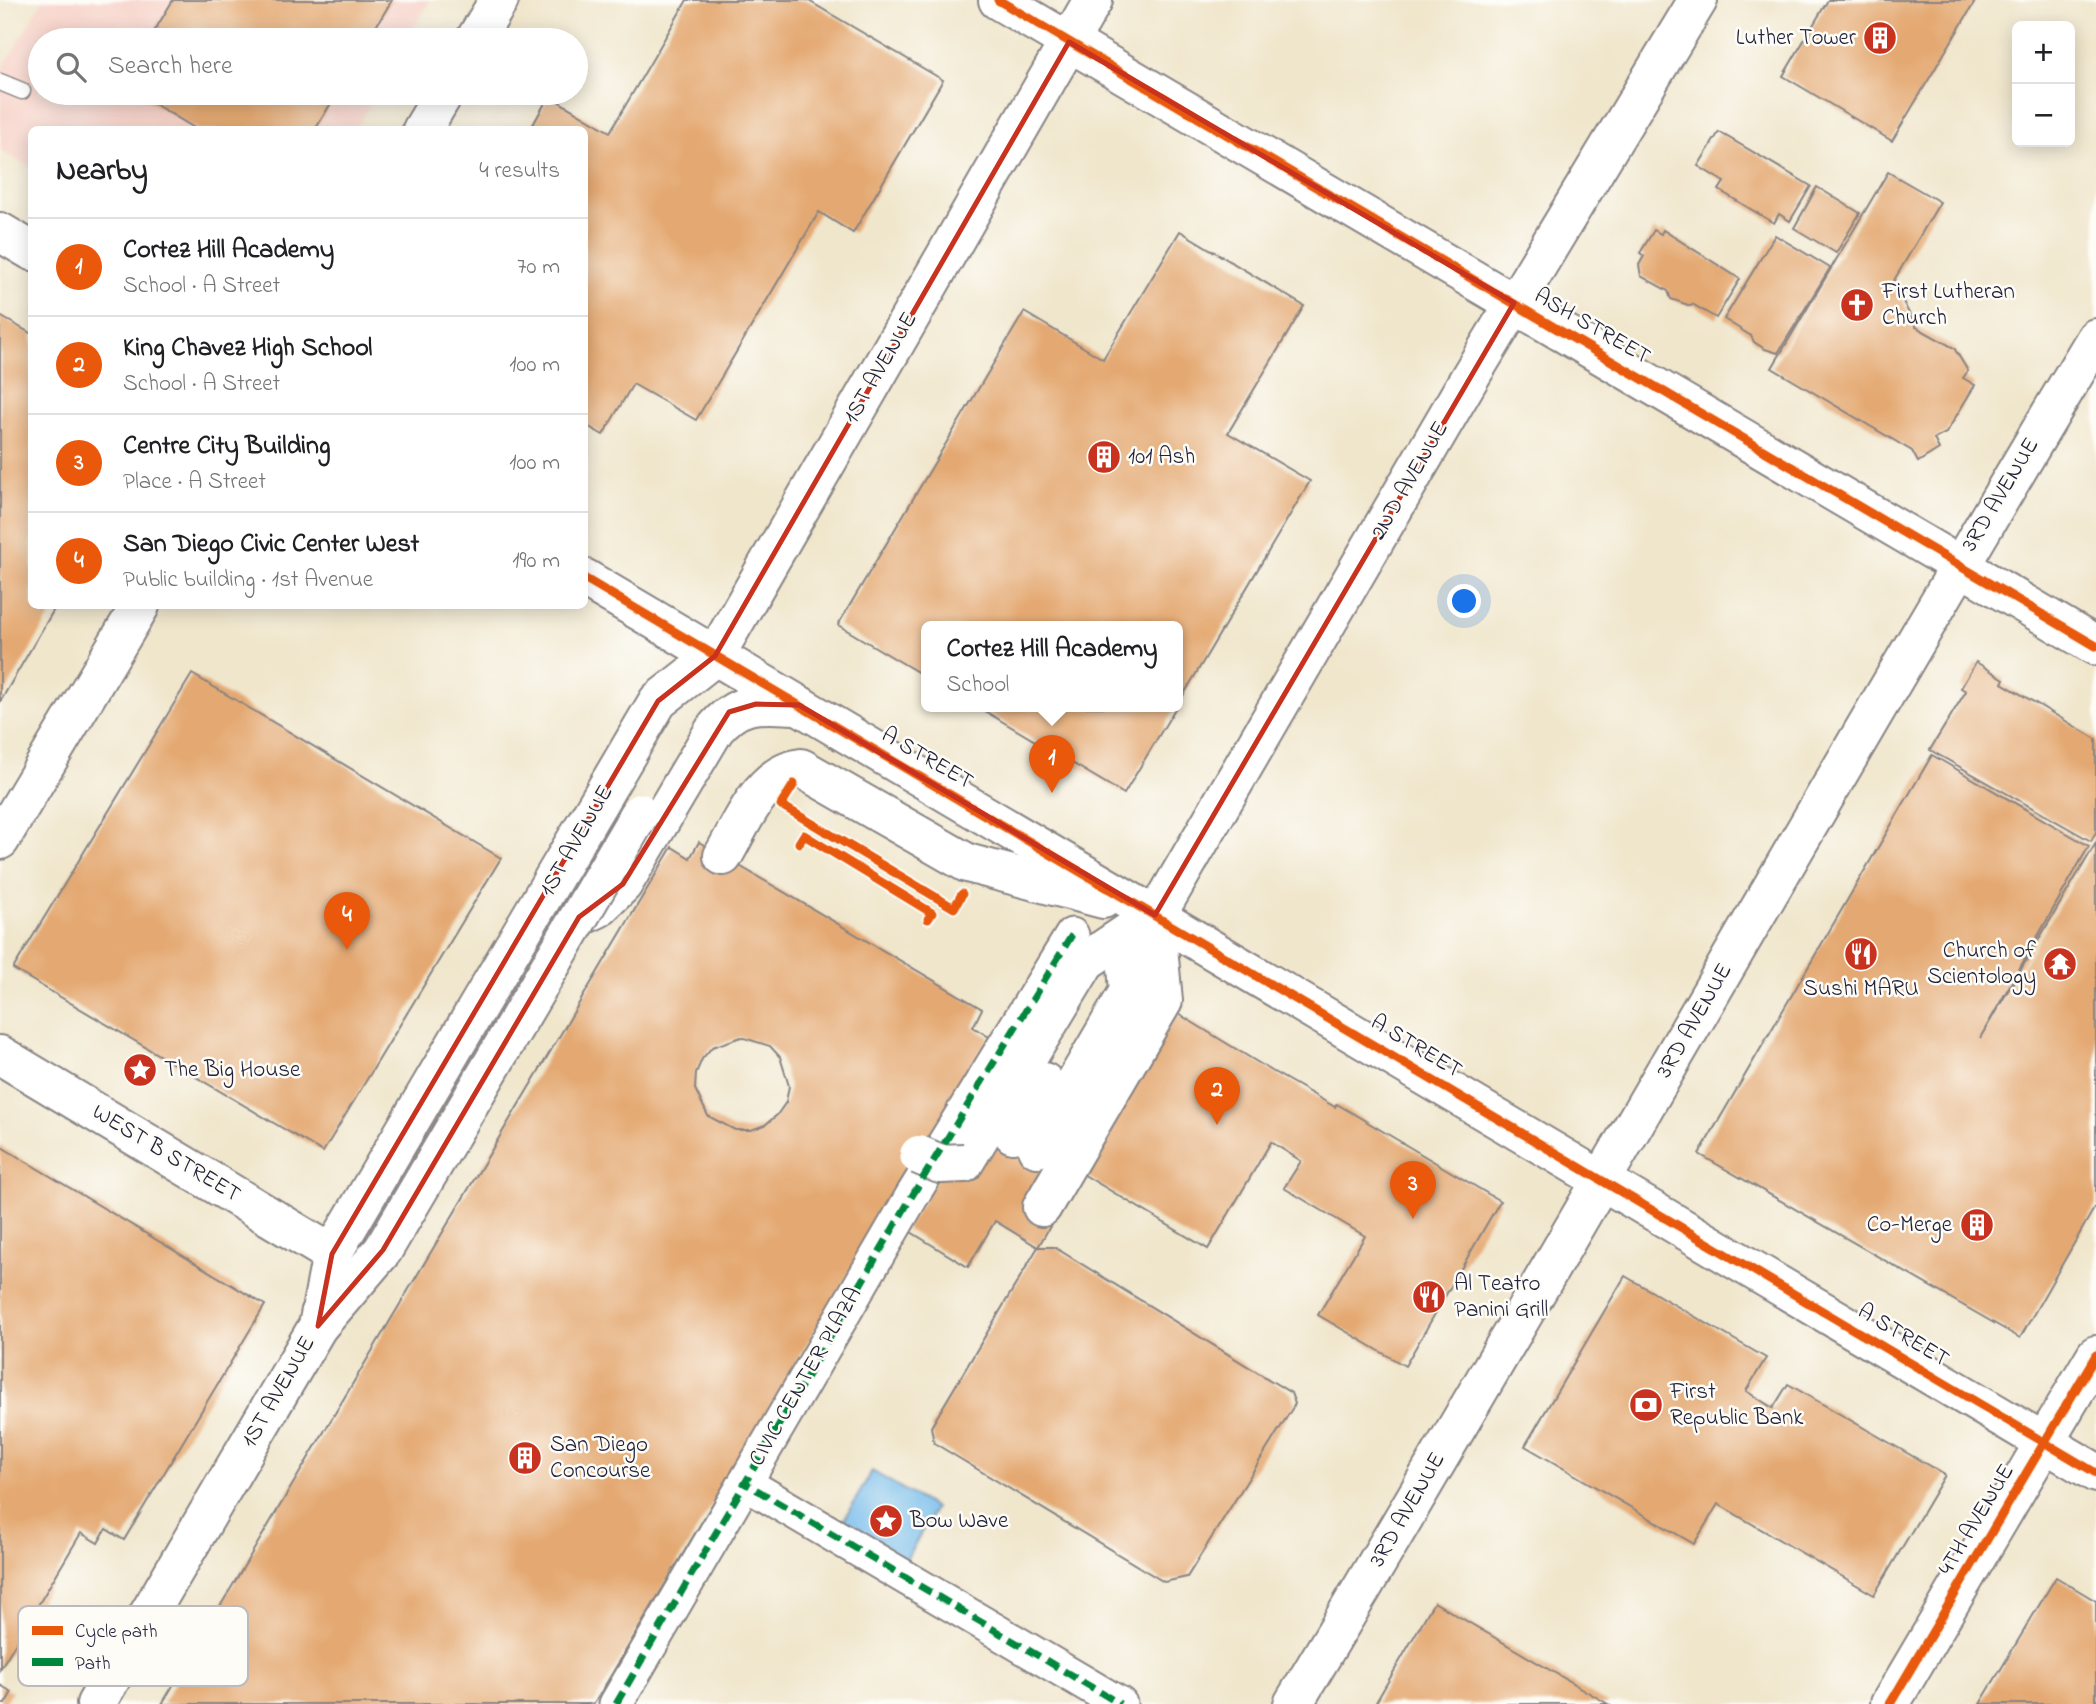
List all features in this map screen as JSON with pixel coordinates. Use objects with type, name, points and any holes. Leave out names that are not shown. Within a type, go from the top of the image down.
[{"type":"main road","points":[[482,28],[499,0]]},
{"type":"main road","name":"ASH STREET","points":[[998,0],[2096,646]]},
{"type":"main road","name":"1ST AVENUE","points":[[154,1606],[318,1326],[332,1254],[513,952],[658,701],[715,656],[1093,0]]},
{"type":"main road","name":"2ND AVENUE","points":[[1025,1141],[1107,976],[1127,966],[1514,303],[1698,0]]},
{"type":"main road","points":[[424,126],[437,105]]},
{"type":"main road","points":[[0,232],[28,249]]},
{"type":"main road","name":"3RD AVENUE","points":[[1293,1704],[1602,1181],[1959,565],[2096,338]]},
{"type":"main road","name":"A STREET","points":[[588,580],[2096,1473]]},
{"type":"main road","points":[[0,841],[138,609]]},
{"type":"main road","points":[[318,1326],[383,1250],[692,724],[715,656]]},
{"type":"main road","points":[[513,952],[598,908],[623,884],[715,729],[729,712],[756,704],[799,705]]},
{"type":"main road","points":[[723,856],[766,785],[785,770],[801,768],[967,863],[1156,915]]},
{"type":"main road","points":[[919,1156],[940,1164],[964,1163],[1079,948],[1156,915]]},
{"type":"main road","points":[[1042,1207],[1163,1001],[1156,915]]},
{"type":"main road","name":"WEST B STREET","points":[[0,1055],[332,1254]]},
{"type":"main road","name":"4TH AVENUE","points":[[1898,1698],[2096,1355]]},
{"type":"main road","name":"1ST AVENUE","points":[[96,1704],[107,1686]]},
{"type":"street","name":"CIVIC CENTER PLAZA","points":[[1079,948],[912,1196],[745,1483],[1120,1704]]},
{"type":"street","points":[[615,1704],[745,1483]]},
{"type":"lane","points":[[0,82],[22,91]]},
{"type":"highlighted area","points":[[1069,42],[1514,303],[1155,915],[799,705],[756,704],[729,712],[623,884],[579,917],[383,1250],[318,1326],[332,1254],[658,701],[715,656]]},
{"type":"shaded area","points":[[43,0],[430,0],[414,28],[28,28],[28,105],[370,105],[358,126],[28,126],[28,166],[0,150],[0,73]]},
{"type":"water","name":"Bow Wave","points":[[872,1471],[935,1508],[899,1572],[836,1534]]},
{"type":"building","points":[[173,0],[392,0],[375,28],[156,28]]},
{"type":"building","points":[[687,0],[807,0],[943,80],[853,233],[819,212],[696,420],[633,384],[603,435],[588,426],[588,126],[532,126],[544,105],[564,105],[610,132]]},
{"type":"building","name":"Luther Tower","points":[[1828,0],[1976,0],[1892,141],[1783,76]]},
{"type":"building","points":[[156,105],[330,105],[317,126],[191,126]]},
{"type":"building","points":[[1719,132],[1811,186],[1790,221],[1779,214],[1774,223],[1719,190],[1724,182],[1698,166]]},
{"type":"building","name":"First Lutheran Church","points":[[1888,172],[1940,202],[1893,282],[1916,327],[1954,348],[1968,371],[1963,378],[1975,385],[1946,433],[1934,439],[1939,449],[1918,462],[1912,451],[1772,368]]},
{"type":"building","points":[[1817,187],[1860,213],[1836,253],[1794,228]]},
{"type":"building","points":[[1654,230],[1661,234],[1663,230],[1740,279],[1716,318],[1692,304],[1691,306],[1671,299],[1668,291],[1641,276],[1639,265],[1644,256],[1640,253]]},
{"type":"building","name":"101 Ash","points":[[1180,231],[1304,306],[1228,433],[1310,481],[1183,696],[1183,621],[921,621],[921,674],[838,625],[1024,312],[1103,359]]},
{"type":"building","points":[[1775,235],[1830,268],[1778,353],[1765,349],[1754,342],[1751,336],[1724,319]]},
{"type":"building","points":[[0,316],[28,332],[28,609],[54,609],[0,702]]},
{"type":"building","points":[[1976,662],[2004,679],[2002,683],[2096,739],[2096,832],[2091,841],[1930,750],[1966,691],[1961,688]]},
{"type":"building","points":[[192,674],[501,858],[323,1152],[13,969]]},
{"type":"building","points":[[986,712],[1173,712],[1124,794]]},
{"type":"building","points":[[1932,755],[2089,846],[1980,1038],[2096,843],[2096,1205],[2020,1338],[1699,1154]]},
{"type":"building","points":[[699,842],[982,1009],[973,1027],[989,1037],[594,1704],[162,1704],[173,1686],[248,1686],[248,1606],[220,1606],[672,847],[690,858]],"holes":[[[741,1037],[770,1046],[780,1057],[789,1086],[786,1102],[777,1115],[765,1125],[751,1130],[735,1130],[708,1116],[695,1089],[696,1073],[702,1059],[712,1047]]]},
{"type":"building","points":[[1177,1013],[1272,1071],[1335,1107],[1337,1104],[1500,1201],[1405,1366],[1318,1315],[1365,1236],[1284,1188],[1301,1161],[1271,1142],[1208,1249],[1081,1173]]},
{"type":"building","points":[[976,1112],[1081,1173],[1038,1247],[995,1221],[968,1267],[906,1229]]},
{"type":"building","points":[[0,1146],[265,1305],[124,1540],[106,1529],[98,1543],[81,1533],[38,1606],[18,1606],[18,1639],[0,1669]]},
{"type":"building","points":[[1038,1247],[1054,1247],[1291,1393],[1295,1404],[1187,1577],[1164,1582],[934,1443],[931,1427]]},
{"type":"building","points":[[1625,1276],[1766,1358],[1746,1391],[1773,1408],[1788,1384],[1945,1475],[1874,1595],[1718,1504],[1694,1544],[1525,1446]]},
{"type":"building","points":[[2056,1577],[2096,1601],[2096,1704],[1980,1704]]},
{"type":"building","points":[[1434,1602],[1603,1701],[1608,1704],[1375,1704]]},
{"type":"building","points":[[0,1685],[12,1692],[5,1704],[0,1704]]},
{"type":"marked path","points":[[1072,935],[912,1196],[745,1483],[1120,1704]]},
{"type":"marked path","points":[[616,1704],[745,1483]]},
{"type":"cycle path","points":[[998,0],[2096,646]]},
{"type":"cycle path","points":[[588,580],[2096,1473]]},
{"type":"cycle path","points":[[794,784],[781,805],[954,908],[962,894]]},
{"type":"cycle path","points":[[799,843],[804,835],[932,913],[928,919]]},
{"type":"cycle path","points":[[1890,1704],[2096,1355]]},
{"type":"place","name":"Luther Tower","points":[[1880,38]]},
{"type":"place","name":"First Lutheran Church","points":[[1857,305]]},
{"type":"place","name":"101 Ash","points":[[1104,457]]},
{"type":"place","name":"Cortez Hill Academy","points":[[1052,793]]},
{"type":"place","name":"San Diego Civic Center West","points":[[347,950]]},
{"type":"place","name":"Sushi MARU","points":[[1861,954]]},
{"type":"place","name":"Church of Scientology","points":[[2060,964]]},
{"type":"place","name":"The Big House","points":[[140,1070]]},
{"type":"place","name":"King Chavez High School","points":[[1217,1125]]},
{"type":"place","name":"Centre City Building","points":[[1413,1219]]},
{"type":"place","name":"Co-Merge","points":[[1977,1225]]},
{"type":"place","name":"Al Teatro Panini Grill","points":[[1429,1297]]},
{"type":"place","name":"First Republic Bank","points":[[1646,1405]]},
{"type":"place","name":"San Diego Concourse","points":[[525,1458]]},
{"type":"place","name":"Bow Wave","points":[[886,1521]]}]
